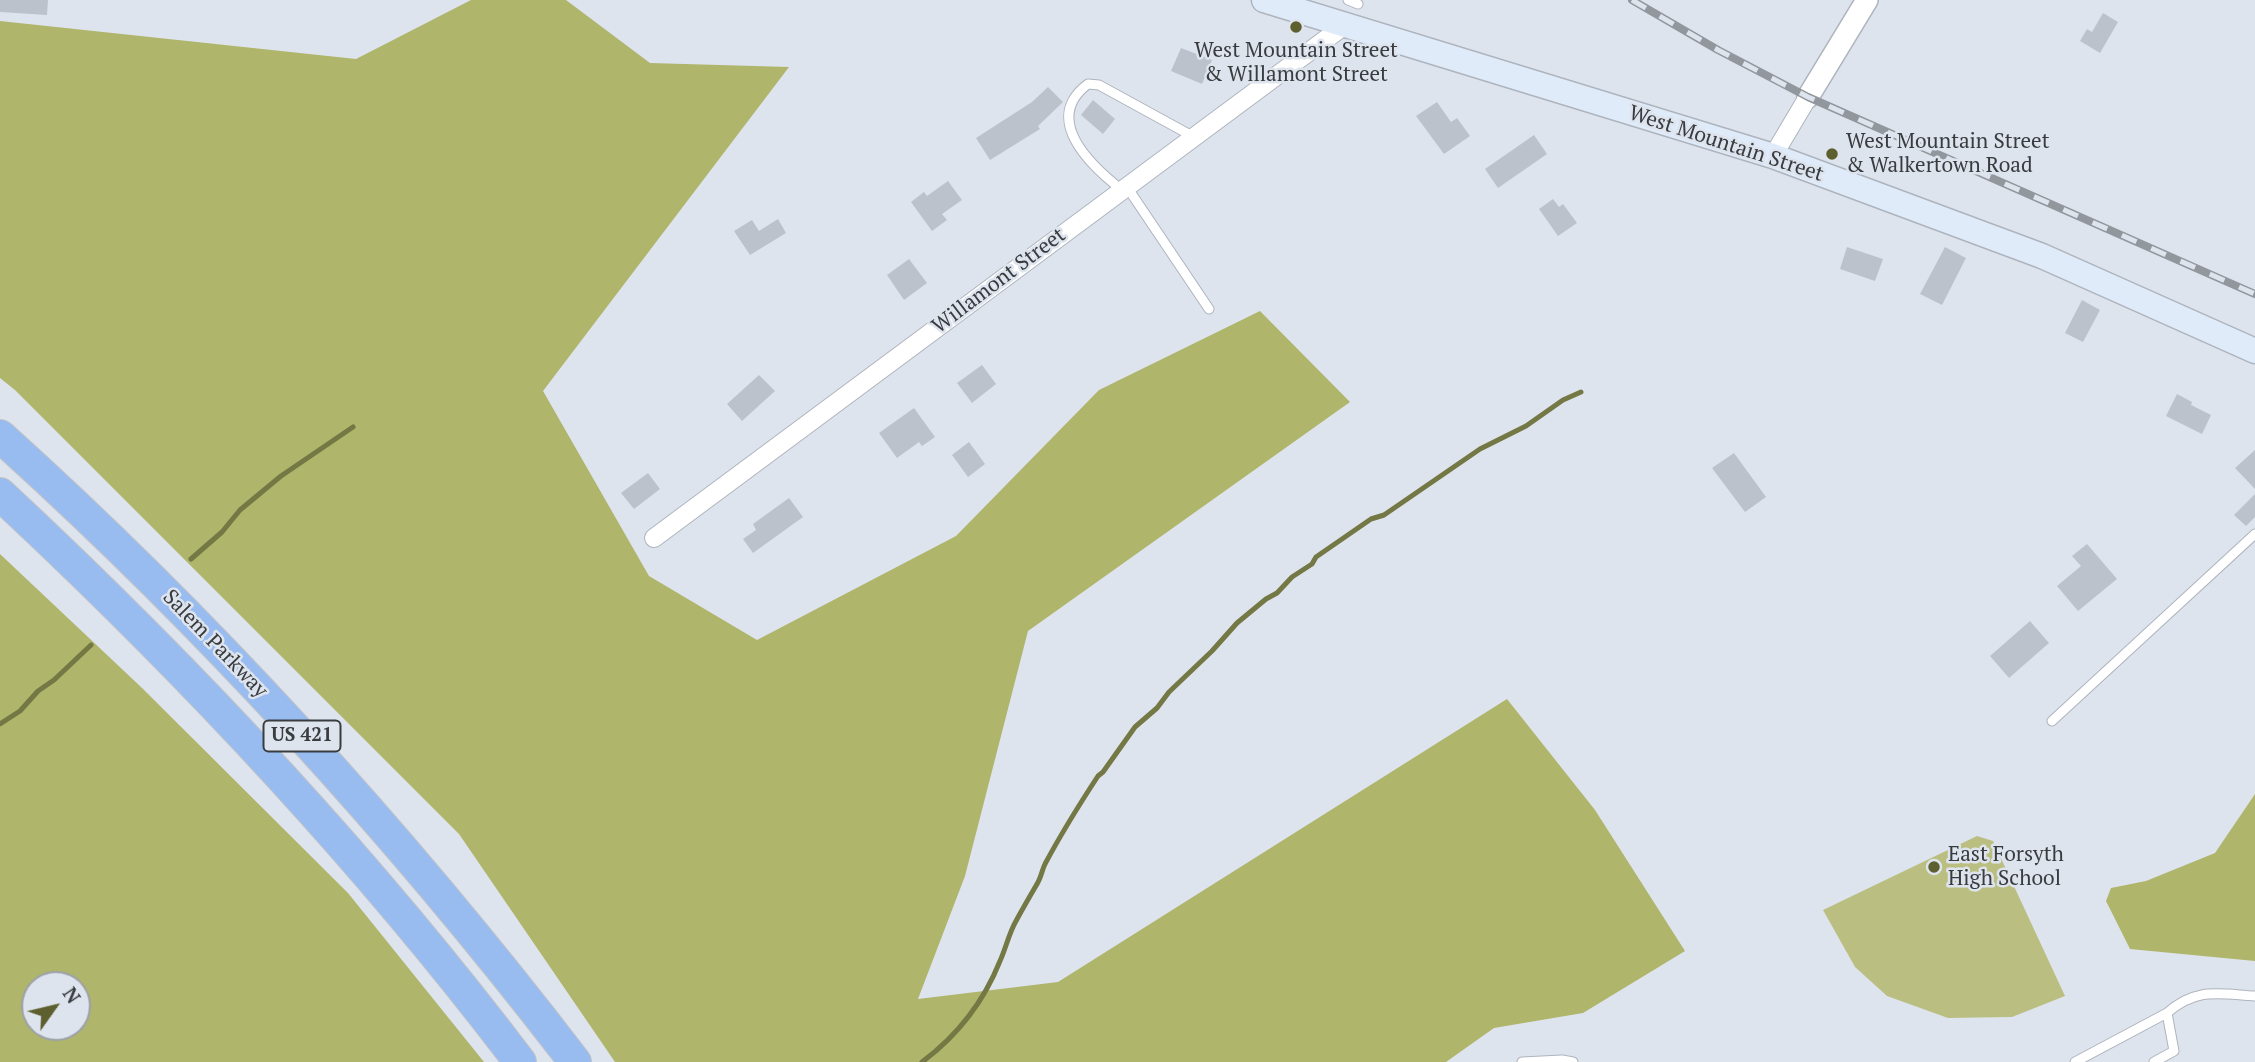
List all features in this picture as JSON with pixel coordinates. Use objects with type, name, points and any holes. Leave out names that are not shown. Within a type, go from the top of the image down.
[{"type":"highway","name":"Salem Parkway","points":[[0,436],[163,590],[297,730],[425,875],[575,1062]]},
{"type":"highway","name":"Salem Parkway","points":[[0,494],[132,621],[265,760],[392,903],[520,1062]]},
{"type":"main road","name":"West Mountain Street","points":[[1278,2],[1773,156],[2042,256],[2255,351]]},
{"type":"street","points":[[1773,156],[1867,0]]},
{"type":"street","name":"Willamont Street","points":[[654,538],[1345,25]]},
{"type":"lane","points":[[1348,0],[1358,4]]},
{"type":"lane","points":[[1194,137],[1099,85],[1088,83],[1075,96],[1070,109],[1072,135],[1093,166],[1125,188],[1209,309]]},
{"type":"lane","points":[[2052,722],[2255,534]]},
{"type":"lane","points":[[2075,1062],[2197,994],[2255,996]]},
{"type":"lane","points":[[2154,1062],[2174,1051],[2167,1013]]},
{"type":"lane","points":[[1522,1062],[1573,1062]]},
{"type":"green space","points":[[471,0],[566,0],[650,63],[789,67],[543,391],[649,576],[757,640],[956,536],[1099,390],[1260,311],[1350,402],[1028,631],[965,876],[918,999],[1058,982],[1507,699],[1595,810],[1685,951],[1583,1013],[1494,1028],[1446,1062],[615,1062],[459,834],[0,378],[0,21],[356,59]]},
{"type":"green space","points":[[0,554],[141,687],[348,893],[484,1062],[0,1062]]},
{"type":"green space","points":[[2255,794],[2255,961],[2130,949],[2106,901],[2111,888],[2146,881],[2215,853]]},
{"type":"green space","points":[[1977,836],[1993,841],[2065,996],[2012,1017],[1948,1018],[1887,996],[1855,967],[1823,910]]},
{"type":"building","points":[[0,0],[48,0],[47,15],[0,12]]},
{"type":"building","points":[[2103,13],[2118,22],[2100,53],[2080,41],[2087,29],[2092,32]]},
{"type":"building","points":[[1181,48],[1212,60],[1202,84],[1171,71]]},
{"type":"building","points":[[1048,87],[1063,102],[1038,126],[1040,129],[990,160],[976,138],[1032,102]]},
{"type":"building","points":[[1093,100],[1115,119],[1103,134],[1081,115]]},
{"type":"building","points":[[1437,102],[1451,122],[1457,118],[1470,136],[1444,154],[1416,116]]},
{"type":"building","points":[[1534,135],[1547,154],[1498,188],[1485,169]]},
{"type":"building","points":[[948,181],[962,200],[942,214],[947,220],[932,231],[911,202],[924,192],[927,196]]},
{"type":"building","points":[[1553,199],[1559,207],[1563,204],[1577,223],[1558,236],[1539,209]]},
{"type":"building","points":[[778,219],[786,233],[750,255],[734,231],[752,220],[759,231]]},
{"type":"building","points":[[1847,247],[1883,259],[1875,281],[1840,269]]},
{"type":"building","points":[[1945,247],[1966,258],[1942,305],[1920,294]]},
{"type":"building","points":[[909,259],[927,283],[904,300],[887,275]]},
{"type":"building","points":[[2082,300],[2100,310],[2083,342],[2065,333]]},
{"type":"building","points":[[982,365],[996,384],[972,403],[957,383]]},
{"type":"building","points":[[759,375],[775,391],[742,421],[727,404]]},
{"type":"building","points":[[2177,394],[2211,415],[2202,434],[2166,416]]},
{"type":"building","points":[[914,408],[935,437],[922,446],[919,442],[897,458],[879,433]]},
{"type":"building","points":[[969,442],[985,464],[968,477],[952,455]]},
{"type":"building","points":[[2255,450],[2255,489],[2235,468]]},
{"type":"building","points":[[1734,453],[1766,497],[1745,512],[1712,468]]},
{"type":"building","points":[[648,473],[660,489],[634,509],[621,493]]},
{"type":"building","points":[[2255,494],[2255,517],[2246,526],[2234,515]]},
{"type":"building","points":[[789,498],[803,517],[753,553],[743,539],[756,530],[753,524]]},
{"type":"building","points":[[2087,544],[2117,579],[2078,611],[2057,586],[2081,566],[2072,556]]},
{"type":"building","points":[[2030,621],[2049,643],[2009,678],[1990,656]]},
{"type":"waterway","points":[[922,1062],[947,1041],[978,1004],[1045,864],[1077,809],[1135,727],[1157,708],[1169,692],[1237,623],[1277,593],[1292,577],[1312,564],[1316,557],[1371,519],[1384,515],[1480,449],[1526,426],[1563,400],[1581,392]]},
{"type":"waterway","points":[[191,559],[222,532],[240,510],[281,476],[353,427]]},
{"type":"waterway","points":[[0,724],[20,711],[38,691],[54,680],[91,645]]},
{"type":"railway","points":[[1632,0],[1718,50],[1808,97],[2255,294]]},
{"type":"place","name":"West Mountain Street & Willamont Street","points":[[1296,27]]},
{"type":"place","name":"West Mountain Street & Walkertown Road","points":[[1832,154]]},
{"type":"place","name":"East Forsyth High School","points":[[1934,867]]}]
